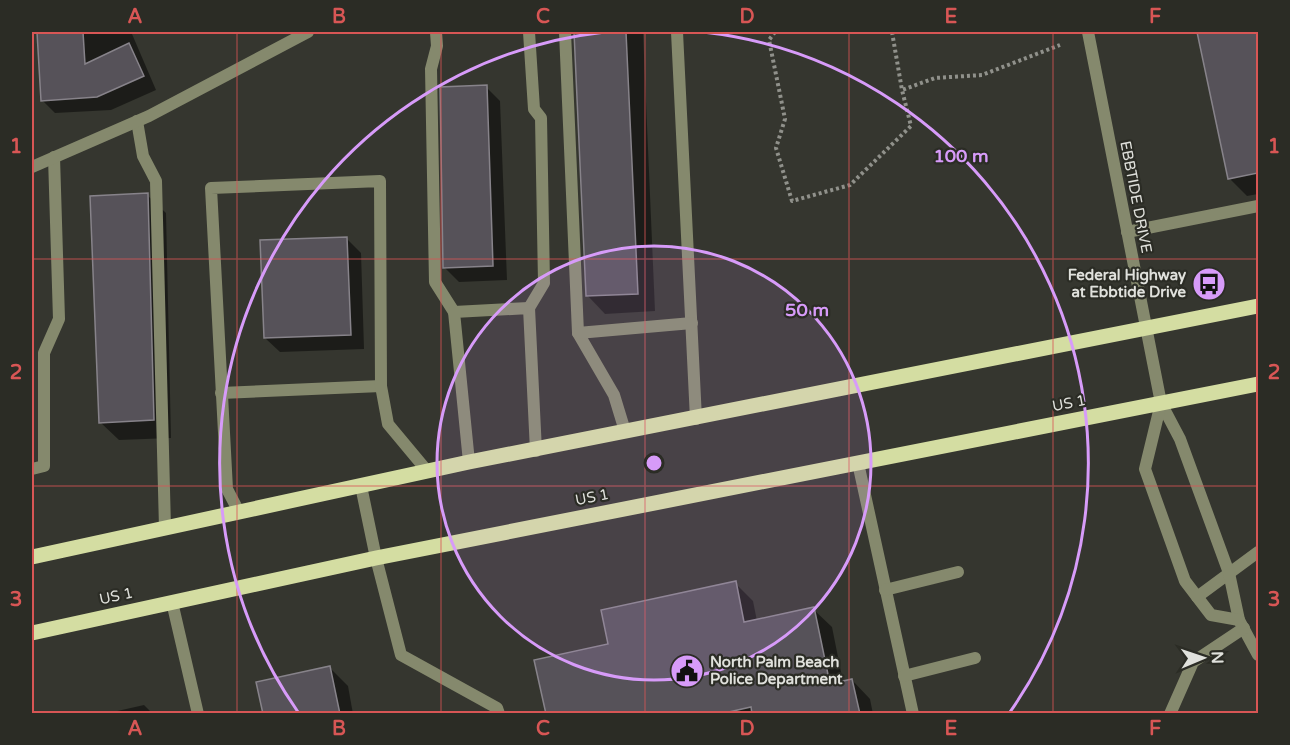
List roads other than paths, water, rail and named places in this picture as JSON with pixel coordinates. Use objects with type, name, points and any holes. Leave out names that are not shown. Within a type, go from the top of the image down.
[{"type":"main road","points":[[32,557],[469,462],[696,419],[1258,306]]},
{"type":"main road","name":"US 1","points":[[32,633],[376,558],[1258,384]]},
{"type":"street","points":[[32,167],[138,121],[308,32]]},
{"type":"street","points":[[436,32],[437,46],[431,69],[435,282],[454,312],[469,462]]},
{"type":"street","points":[[529,32],[534,109],[541,118],[544,283],[529,308],[536,450]]},
{"type":"street","points":[[565,32],[578,333],[614,395],[625,432]]},
{"type":"street","points":[[677,32],[696,419]]},
{"type":"street","name":"EBBTIDE DRIVE","points":[[1088,32],[1161,403],[1180,439],[1229,573],[1241,624],[1258,655]]},
{"type":"street","points":[[138,121],[142,156],[156,181],[165,528]]},
{"type":"street","points":[[32,469],[44,466],[44,353],[59,319],[54,157]]},
{"type":"street","points":[[239,512],[227,489],[220,393],[211,188],[380,181],[381,386],[388,424],[428,472]]},
{"type":"street","points":[[1127,232],[1258,206]]},
{"type":"street","points":[[454,312],[529,308]]},
{"type":"street","points":[[578,333],[692,323]]},
{"type":"street","points":[[220,393],[381,386]]},
{"type":"street","name":"EBBTIDE DRIVE","points":[[1161,403],[1144,469],[1185,581],[1211,615],[1241,624]]},
{"type":"street","points":[[858,463],[912,714]]},
{"type":"street","points":[[361,486],[376,558],[401,655],[497,708],[499,714]]},
{"type":"street","points":[[1197,597],[1258,552]]},
{"type":"street","points":[[885,590],[958,573]]},
{"type":"street","points":[[172,602],[198,714]]},
{"type":"street","points":[[1170,714],[1193,662],[1241,624]]},
{"type":"street","points":[[904,676],[975,658]]},
{"type":"place","name":"Federal Highway at Ebbtide Drive","points":[[1209,284]]},
{"type":"place","name":"North Palm Beach Police Department","points":[[687,671]]}]
